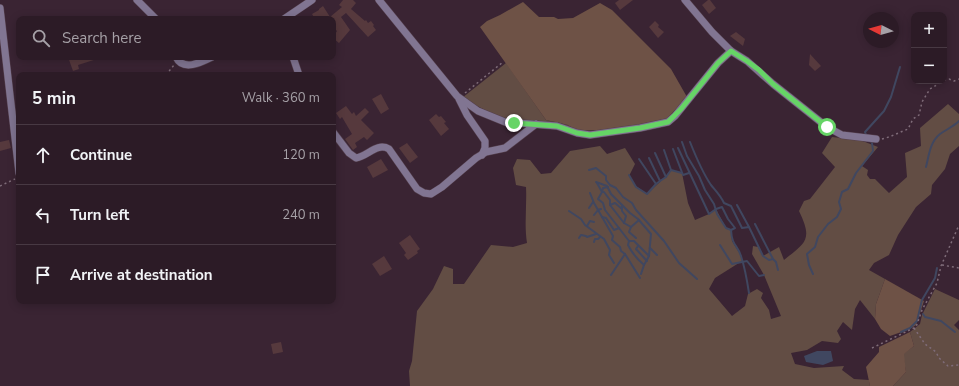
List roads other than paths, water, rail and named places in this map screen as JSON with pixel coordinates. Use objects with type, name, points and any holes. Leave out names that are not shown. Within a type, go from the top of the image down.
[{"type":"street","points":[[137,0],[153,16]]},
{"type":"street","points":[[288,16],[312,0]]},
{"type":"street","points":[[380,0],[459,98],[494,119],[514,123],[557,126],[577,133],[590,135],[640,128],[668,122],[681,109],[718,63],[731,51]]},
{"type":"street","points":[[685,0],[712,32],[731,51],[759,70],[773,84],[827,127],[842,135],[876,139]]},
{"type":"street","points":[[0,8],[16,147]]},
{"type":"street","points":[[178,60],[183,65],[189,65],[206,60]]},
{"type":"street","points":[[295,60],[298,72]]},
{"type":"street","points":[[459,98],[463,109],[485,141],[485,148],[481,155]]},
{"type":"street","points":[[336,136],[348,153],[356,158],[364,157],[376,147],[384,146],[389,149],[417,189],[431,194],[442,187],[481,155],[486,152],[505,148],[536,124]]},
{"type":"water","points":[[817,351],[831,351],[833,361],[823,365],[806,362],[804,356]]},
{"type":"waterway","points":[[866,135],[865,132],[884,111],[891,97],[900,67]]},
{"type":"waterway","points":[[926,167],[930,149],[934,141],[940,134],[959,121]]},
{"type":"waterway","points":[[813,274],[809,265],[807,254],[815,247],[818,237],[828,224],[837,217],[841,209],[839,202],[842,192],[848,189],[856,173],[873,151],[870,140]]},
{"type":"waterway","points":[[682,142],[687,156],[714,204],[717,214],[726,228],[731,230],[732,239],[739,252],[746,274],[749,293]]},
{"type":"waterway","points":[[690,142],[702,170],[711,185],[724,203],[731,206],[742,228],[749,227],[763,256],[769,260],[773,259],[776,262],[778,270]]},
{"type":"waterway","points":[[678,148],[709,214],[722,207],[728,219],[735,228],[731,230]]},
{"type":"waterway","points":[[673,149],[683,175],[689,173]]},
{"type":"waterway","points":[[664,150],[671,170],[682,173]]},
{"type":"waterway","points":[[655,153],[666,177],[671,170]]},
{"type":"waterway","points":[[649,158],[660,181],[666,177]]},
{"type":"waterway","points":[[639,159],[656,184],[660,181]]},
{"type":"waterway","points":[[589,170],[596,168],[606,176],[606,180],[610,185],[616,188],[623,197],[632,203],[636,210],[664,241],[679,263],[697,279]]},
{"type":"waterway","points":[[629,175],[636,187],[647,194],[656,184]]},
{"type":"waterway","points":[[596,182],[607,186],[611,194],[638,219],[651,234],[649,256],[641,274]]},
{"type":"waterway","points":[[597,183],[602,192],[598,199],[603,203],[605,210],[629,241],[634,241],[649,256]]},
{"type":"waterway","points":[[608,187],[603,188],[602,192],[604,192],[610,200],[610,205],[624,223],[631,227],[629,232],[636,238]]},
{"type":"waterway","points":[[590,193],[613,236],[612,240],[620,247],[621,251],[625,254],[640,278]]},
{"type":"waterway","points":[[589,208],[593,202]]},
{"type":"waterway","points":[[610,205],[615,203],[622,209]]},
{"type":"waterway","points":[[622,205],[622,211],[626,216],[624,223]]},
{"type":"waterway","points":[[737,205],[749,227]]},
{"type":"waterway","points":[[594,215],[601,209]]},
{"type":"waterway","points":[[569,211],[581,219],[585,225],[604,239],[610,250],[609,255],[614,263]]},
{"type":"waterway","points":[[602,217],[606,218],[614,230],[619,228]]},
{"type":"waterway","points":[[631,227],[639,220]]},
{"type":"waterway","points":[[587,226],[590,221],[594,222]]},
{"type":"waterway","points":[[755,224],[773,259]]},
{"type":"waterway","points":[[579,238],[581,235],[587,237],[596,234]]},
{"type":"waterway","points":[[594,242],[595,239],[600,237]]},
{"type":"waterway","points":[[629,241],[628,245],[631,251],[644,265]]},
{"type":"waterway","points":[[720,245],[732,264],[747,261],[759,276],[764,275]]},
{"type":"waterway","points":[[638,246],[636,249],[647,261]]},
{"type":"waterway","points":[[650,248],[657,255]]},
{"type":"waterway","points":[[611,275],[625,254]]},
{"type":"waterway","points":[[901,332],[910,328],[917,321],[922,300],[935,278],[937,268]]},
{"type":"waterway","points":[[923,314],[925,317],[941,321],[955,332]]}]
